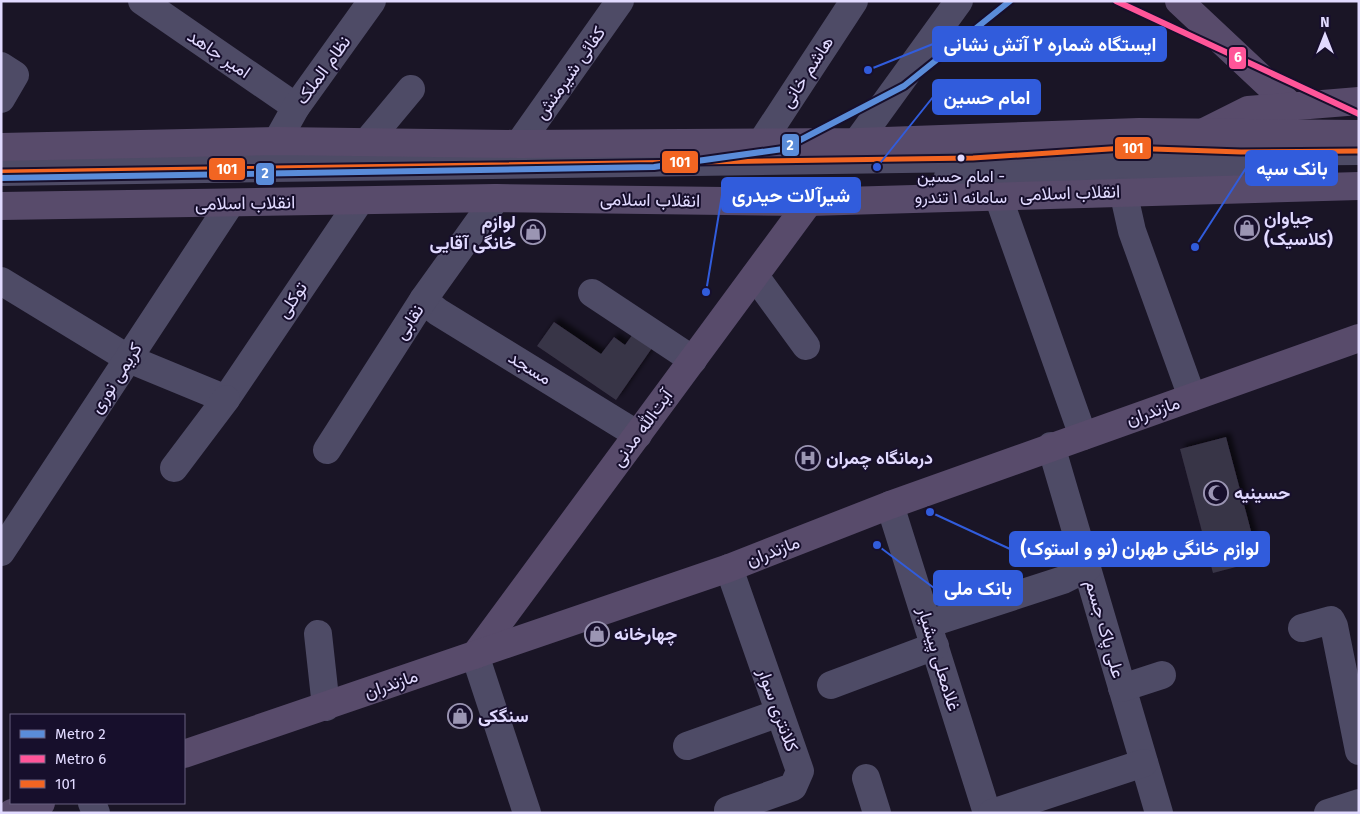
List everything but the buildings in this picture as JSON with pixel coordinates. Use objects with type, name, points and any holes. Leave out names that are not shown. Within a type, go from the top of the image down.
[{"type":"main road","points":[[1179,1],[1290,105]]},
{"type":"main road","points":[[1203,133],[1248,110],[1290,105],[1359,101]]},
{"type":"main road","points":[[1,147],[277,142],[520,144],[857,142],[1089,133],[1359,134]]},
{"type":"main road","name":"انقلاب اسلامی","points":[[1,206],[359,202],[496,198],[809,202],[1123,191],[1359,186]]},
{"type":"main road","name":"آیت‌الله مدنی","points":[[476,655],[809,202]]},
{"type":"main road","name":"مازندران","points":[[185,754],[729,568],[890,505],[1051,446],[1359,338]]},
{"type":"main road","points":[[12,813],[38,804]]},
{"type":"street","name":"امیر جاهد","points":[[142,1],[296,107]]},
{"type":"street","name":"نظام الملک","points":[[277,142],[296,107],[372,1]]},
{"type":"street","name":"کفائی شیرمنش","points":[[520,144],[620,1]]},
{"type":"street","name":"هاشم خانی","points":[[761,143],[854,1]]},
{"type":"street","points":[[857,142],[959,1]]},
{"type":"street","points":[[1,66],[15,76],[1,99]]},
{"type":"street","points":[[366,143],[412,89]]},
{"type":"street","points":[[1,172],[973,158],[1124,148],[1241,152],[1359,151]]},
{"type":"street","points":[[1,188],[962,177],[1359,168]]},
{"type":"street","points":[[1123,191],[1132,231],[1192,398]]},
{"type":"street","points":[[998,196],[1083,436]]},
{"type":"street","name":"نقابی","points":[[327,450],[423,300],[496,198]]},
{"type":"street","name":"توکلی","points":[[174,468],[226,399],[359,202]]},
{"type":"street","name":"کریمی نوری","points":[[1,552],[230,204]]},
{"type":"street","points":[[755,276],[806,346]]},
{"type":"street","points":[[1,281],[129,359],[226,399]]},
{"type":"street","points":[[592,293],[693,360]]},
{"type":"street","name":"مسجد","points":[[423,300],[438,312],[638,435]]},
{"type":"street","name":"علی پاک جسم","points":[[1051,446],[1159,813]]},
{"type":"street","name":"غلامعلی پیشیار","points":[[890,505],[987,813]]},
{"type":"street","name":"کلانتری سوار","points":[[728,810],[787,790],[797,782],[800,771],[729,568]]},
{"type":"street","points":[[830,685],[931,635],[1063,580],[1087,568]]},
{"type":"street","points":[[1302,628],[1331,620],[1334,626],[1351,673],[1358,747]]},
{"type":"street","points":[[318,634],[326,707]]},
{"type":"street","points":[[476,655],[526,813]]},
{"type":"street","points":[[1122,688],[1162,675]]},
{"type":"street","points":[[687,746],[779,713]]},
{"type":"street","points":[[992,813],[1144,763]]},
{"type":"street","points":[[866,778],[877,813]]},
{"type":"street","points":[[1328,813],[1359,803]]},
{"type":"metro line","name":"2","points":[[1,178],[654,167],[783,149],[904,86],[1010,1]]},
{"type":"metro line","name":"6","points":[[1116,1],[1359,114]]},
{"type":"transit line","name":"101","points":[[1,172],[973,158],[1124,148],[1241,152],[1359,151]]},
{"type":"place","name":"ایستگاه شماره ۲ آتش نشانی","points":[[868,70]]},
{"type":"place","name":"امام حسین - سامانه ۱ تندرو","points":[[961,158]]},
{"type":"place","name":"امام حسین","points":[[877,167]]},
{"type":"place","name":"جیاوان (کلاسیک)","points":[[1247,228]]},
{"type":"place","name":"لوازم خانگی آقایی","points":[[533,232]]},
{"type":"place","name":"بانک سپه","points":[[1195,247]]},
{"type":"place","name":"شیرآلات حیدری","points":[[706,292]]},
{"type":"place","name":"درمانگاه چمران","points":[[808,458]]},
{"type":"place","name":"حسینیه","points":[[1216,493]]},
{"type":"place","name":"لوازم خانگی طهران (نو و استوک)","points":[[930,512]]},
{"type":"place","name":"بانک ملی","points":[[877,545]]},
{"type":"place","name":"چهارخانه","points":[[597,634]]},
{"type":"place","name":"سنگکی","points":[[460,716]]}]
